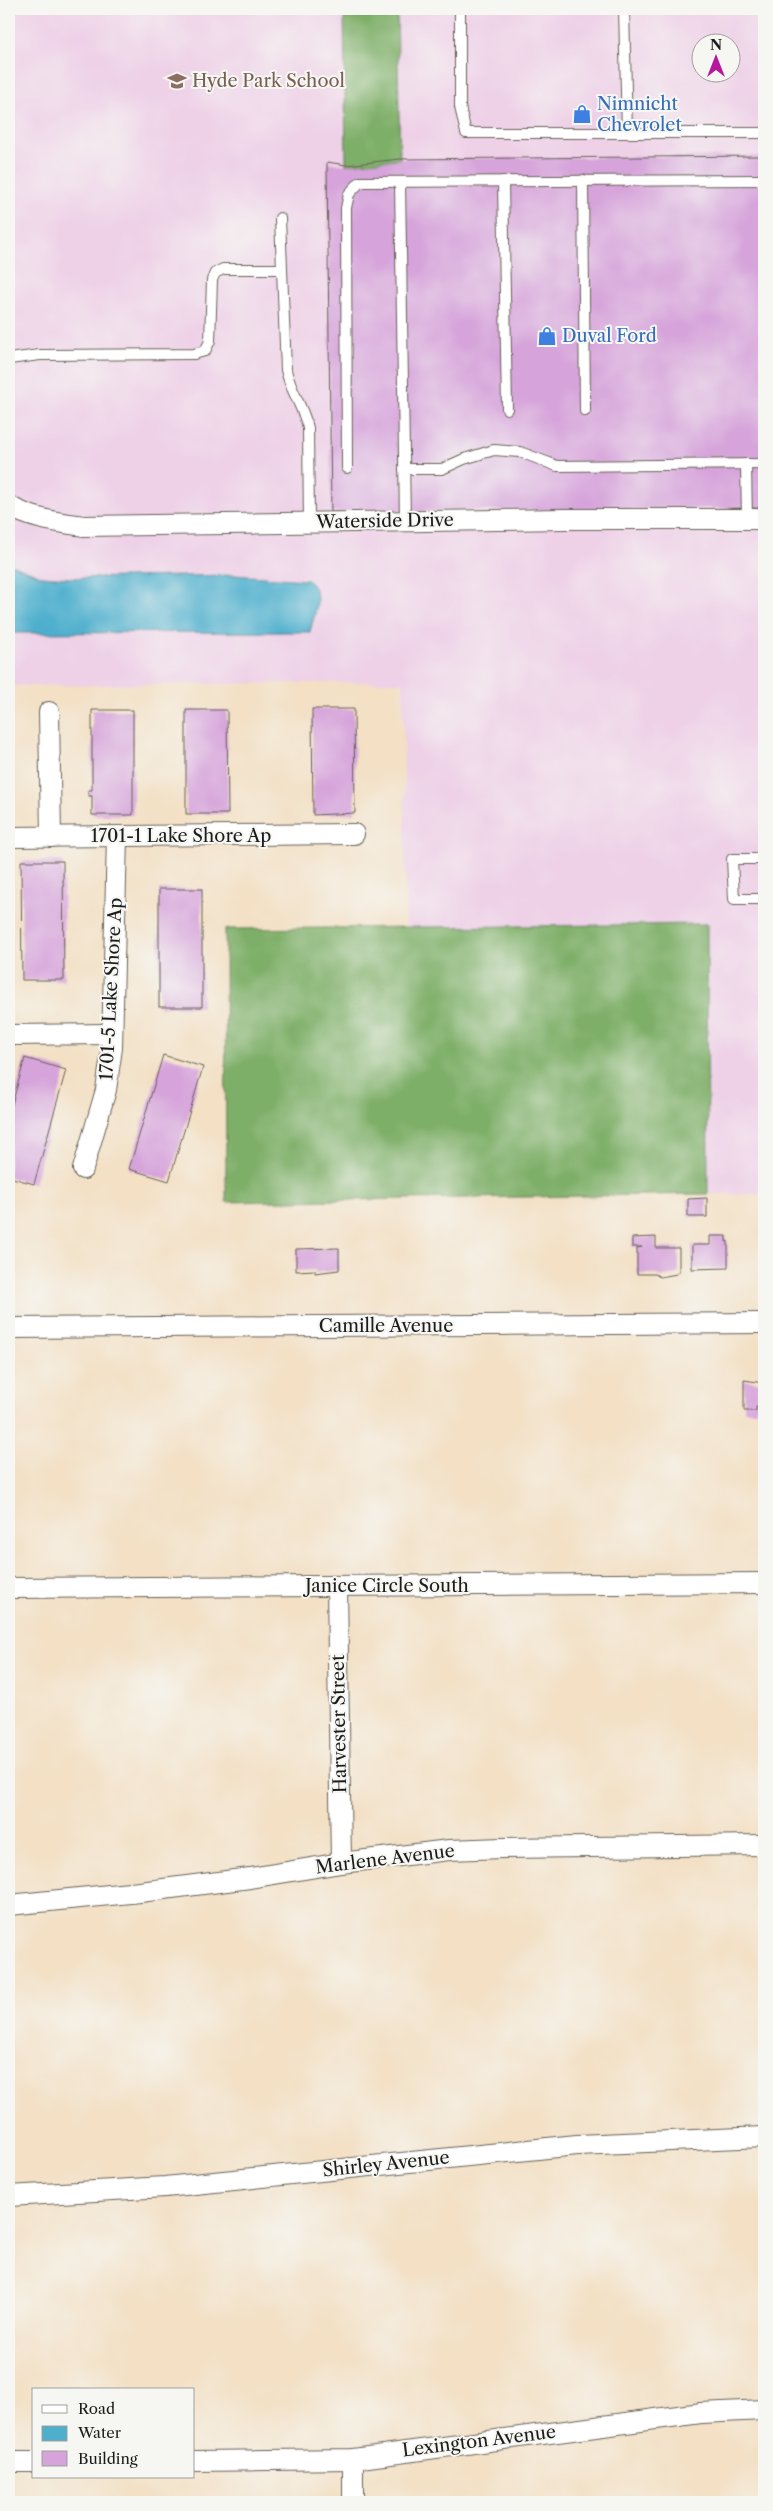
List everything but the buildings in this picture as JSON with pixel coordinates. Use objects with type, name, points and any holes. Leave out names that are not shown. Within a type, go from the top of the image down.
[{"type":"street","name":"Waterside Drive","points":[[9,506],[19,512],[46,520],[83,526],[405,521],[756,519]]},
{"type":"street","points":[[49,712],[50,837]]},
{"type":"street","name":"1701-1 Lake Shore Ap","points":[[9,836],[354,834]]},
{"type":"street","name":"1701-5 Lake Shore Ap","points":[[83,1168],[106,1090],[112,1034],[117,836]]},
{"type":"street","points":[[9,1035],[112,1034]]},
{"type":"street","name":"Camille Avenue","points":[[9,1328],[764,1323]]},
{"type":"street","name":"Janice Circle South","points":[[9,1588],[764,1583]]},
{"type":"street","name":"Harvester Street","points":[[337,1586],[341,1863]]},
{"type":"street","name":"Marlene Avenue","points":[[9,1905],[204,1884],[341,1863],[449,1850],[764,1845]]},
{"type":"street","name":"Shirley Avenue","points":[[9,2196],[165,2186],[577,2145],[764,2137]]},
{"type":"street","name":"Lexington Avenue","points":[[195,2461],[353,2459],[702,2413],[764,2410]]},
{"type":"street","points":[[353,2459],[353,2502]]},
{"type":"street","points":[[9,2462],[32,2462]]},
{"type":"lane","points":[[460,9],[460,107],[466,133],[764,134]]},
{"type":"lane","points":[[624,9],[626,133]]},
{"type":"lane","points":[[583,180],[585,412]]},
{"type":"lane","points":[[347,468],[346,208],[349,194],[360,182],[764,180]]},
{"type":"lane","points":[[503,181],[506,409]]},
{"type":"lane","points":[[400,182],[405,521]]},
{"type":"lane","points":[[280,218],[286,370],[290,388],[305,413],[308,428],[309,522]]},
{"type":"lane","points":[[9,359],[40,355],[194,354],[205,351],[210,341],[212,280],[215,273],[223,269],[281,269]]},
{"type":"lane","points":[[404,469],[442,469],[464,459],[494,450],[520,452],[557,466],[764,464]]},
{"type":"lane","points":[[746,464],[756,519]]},
{"type":"lane","points":[[764,859],[732,860],[734,899],[764,899]]},
{"type":"shaded area","points":[[9,9],[344,9],[346,165],[327,162],[331,512],[764,508],[764,1194],[708,1194],[707,925],[406,928],[403,682],[9,686]]},
{"type":"shaded area","name":"Nimnicht Chevrolet","points":[[397,9],[764,9],[764,156],[400,159]]},
{"type":"green space","points":[[344,9],[397,9],[400,159],[346,165]]},
{"type":"green space","points":[[707,924],[708,1194],[226,1202],[225,929]]},
{"type":"water","points":[[9,563],[41,576],[72,578],[235,575],[307,580],[316,591],[316,611],[310,632],[9,633]]},
{"type":"place","name":"Hyde Park School","points":[[177,81]]},
{"type":"place","name":"Nimnicht Chevrolet","points":[[582,114]]},
{"type":"place","name":"Duval Ford","points":[[547,336]]}]
